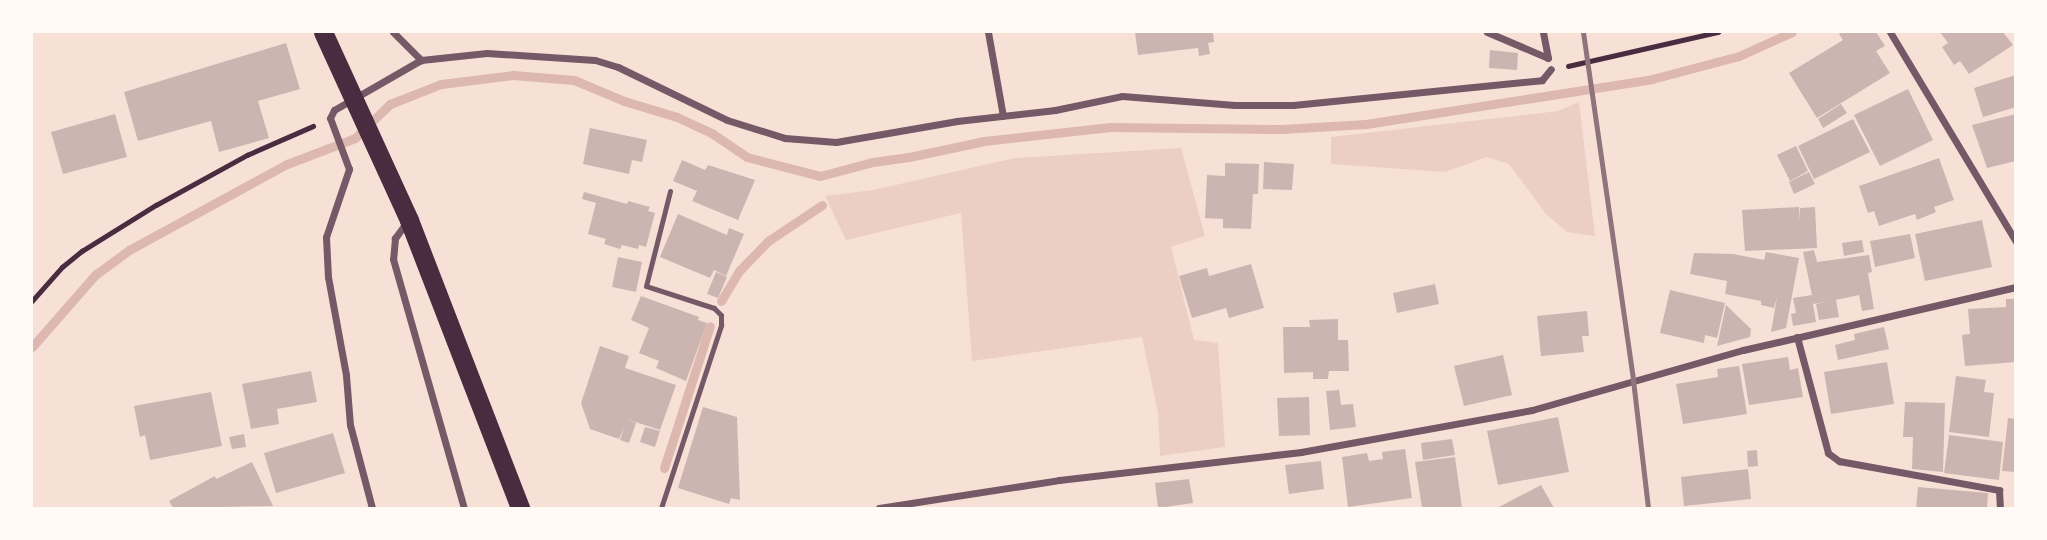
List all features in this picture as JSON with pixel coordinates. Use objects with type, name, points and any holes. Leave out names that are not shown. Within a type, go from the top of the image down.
[{"type":"highway","points":[[323,32],[349,82],[409,220],[509,474],[520,509]]},
{"type":"street","points":[[393,32],[421,60]]},
{"type":"street","points":[[988,32],[1003,116]]},
{"type":"street","points":[[1487,32],[1548,58],[1543,32]]},
{"type":"street","points":[[1890,32],[2015,242]]},
{"type":"street","points":[[372,509],[350,425],[346,375],[328,277],[326,237],[349,169],[330,118],[334,110],[421,60],[487,53],[595,60],[618,67],[727,120],[785,138],[808,141],[867,139],[957,121],[1055,110],[1139,96],[1235,105],[1293,104],[1542,80],[1551,69]]},
{"type":"street","points":[[409,220],[395,238],[393,259],[464,509]]},
{"type":"street","points":[[879,509],[1059,480],[1301,452],[1519,412],[1797,337],[2015,287]]},
{"type":"street","points":[[1797,337],[1828,453],[1839,461],[1999,490],[2000,509]]},
{"type":"lane","points":[[661,509],[721,325],[721,315],[714,308],[646,286],[670,191]]},
{"type":"path","points":[[1551,69],[1718,32]]},
{"type":"path","points":[[32,301],[62,267],[82,251],[156,205],[247,155],[330,118]]},
{"type":"shaded area","points":[[1579,102],[1595,236],[1567,232],[1546,214],[1509,164],[1487,157],[1445,172],[1331,164],[1331,137],[1558,111]]},
{"type":"shaded area","points":[[1181,148],[1205,236],[1171,247],[1194,340],[1218,343],[1225,447],[1160,456],[1158,413],[1142,337],[972,361],[961,213],[846,240],[825,196],[873,190],[1015,158]]},
{"type":"building","points":[[1135,32],[1213,32],[1214,42],[1208,43],[1210,54],[1199,56],[1198,48],[1138,55]]},
{"type":"building","points":[[1876,32],[1885,46],[1876,51],[1890,73],[1817,118],[1789,73],[1843,40],[1839,34]]},
{"type":"building","points":[[1940,32],[2003,32],[2013,45],[1969,74],[1960,61],[1954,65],[1942,47],[1948,43]]},
{"type":"building","points":[[286,43],[300,89],[258,101],[269,138],[219,152],[211,121],[138,141],[124,92]]},
{"type":"building","points":[[1490,50],[1518,53],[1517,70],[1489,68]]},
{"type":"building","points":[[2016,75],[2016,107],[1983,117],[1974,88]]},
{"type":"building","points":[[1908,89],[1933,140],[1880,166],[1854,115]]},
{"type":"building","points":[[1841,104],[1847,113],[1823,128],[1818,119]]},
{"type":"building","points":[[115,114],[127,157],[63,174],[51,132]]},
{"type":"building","points":[[2016,114],[2016,161],[1987,168],[1972,125]]},
{"type":"building","points":[[1853,119],[1870,152],[1814,179],[1798,146]]},
{"type":"building","points":[[590,128],[647,140],[642,162],[632,160],[629,174],[583,164]]},
{"type":"building","points":[[1796,146],[1808,171],[1790,181],[1777,155]]},
{"type":"building","points":[[1939,158],[1954,200],[1934,207],[1936,212],[1917,220],[1915,214],[1879,226],[1874,211],[1868,213],[1859,186]]},
{"type":"building","points":[[682,160],[705,170],[708,165],[755,180],[738,220],[692,201],[697,191],[673,181]]},
{"type":"building","points":[[1264,162],[1294,164],[1292,190],[1263,189]]},
{"type":"building","points":[[1225,163],[1259,164],[1258,194],[1253,194],[1251,229],[1223,228],[1223,219],[1205,218],[1207,175],[1225,176]]},
{"type":"building","points":[[1809,172],[1815,184],[1794,194],[1789,182]]},
{"type":"building","points":[[584,192],[627,204],[628,201],[650,207],[648,211],[655,213],[646,247],[639,245],[638,249],[622,245],[620,249],[604,244],[606,239],[588,234],[596,203],[582,199]]},
{"type":"building","points":[[1799,207],[1800,221],[1800,208],[1815,207],[1817,248],[1745,251],[1742,210]]},
{"type":"building","points":[[678,214],[727,235],[729,228],[744,234],[726,276],[714,270],[710,278],[660,257]]},
{"type":"building","points":[[1982,220],[1992,267],[1925,281],[1915,234]]},
{"type":"building","points":[[1910,234],[1915,258],[1875,267],[1870,241]]},
{"type":"building","points":[[1862,240],[1864,252],[1844,256],[1842,243]]},
{"type":"building","points":[[1814,250],[1817,262],[1869,255],[1872,272],[1868,273],[1874,309],[1862,311],[1859,295],[1836,300],[1839,317],[1819,320],[1816,304],[1830,301],[1813,304],[1816,322],[1793,326],[1791,314],[1796,313],[1793,298],[1812,295],[1803,252]]},
{"type":"building","points":[[1766,252],[1799,258],[1786,328],[1771,332],[1777,297],[1774,308],[1761,305],[1761,301],[1725,294],[1727,281],[1690,274],[1694,253],[1733,254],[1764,260]]},
{"type":"building","points":[[618,257],[642,262],[636,292],[612,287]]},
{"type":"building","points":[[1251,264],[1264,308],[1229,318],[1226,308],[1192,318],[1179,276],[1207,268],[1209,276]]},
{"type":"building","points":[[716,272],[727,277],[718,298],[707,294]]},
{"type":"building","points":[[1435,284],[1439,304],[1397,313],[1393,293]]},
{"type":"building","points":[[1670,290],[1725,303],[1717,338],[1705,335],[1704,343],[1660,333]]},
{"type":"building","points":[[641,296],[699,317],[698,320],[707,323],[686,381],[656,368],[659,361],[639,353],[649,328],[631,320]]},
{"type":"building","points":[[2006,299],[2016,299],[2016,362],[1965,366],[1962,335],[1970,334],[1968,309],[2006,307]]},
{"type":"building","points":[[1726,305],[1751,329],[1750,337],[1717,346]]},
{"type":"building","points":[[1587,311],[1589,336],[1582,336],[1584,352],[1541,356],[1537,316]]},
{"type":"building","points":[[1338,319],[1338,340],[1348,340],[1349,371],[1329,371],[1328,379],[1313,379],[1313,372],[1284,373],[1283,327],[1310,327],[1309,320]]},
{"type":"building","points":[[1884,327],[1889,349],[1838,360],[1835,345],[1855,340],[1854,334]]},
{"type":"building","points":[[600,346],[629,356],[625,368],[676,385],[660,430],[626,419],[636,423],[629,443],[620,440],[624,428],[619,439],[590,429],[581,403]]},
{"type":"building","points":[[1503,355],[1512,395],[1464,406],[1454,366]]},
{"type":"building","points":[[1788,357],[1790,370],[1798,368],[1803,397],[1749,405],[1742,364]]},
{"type":"building","points":[[1887,362],[1894,404],[1831,414],[1824,372]]},
{"type":"building","points":[[1739,366],[1747,414],[1683,424],[1676,384],[1718,377],[1717,369]]},
{"type":"building","points":[[311,371],[317,402],[277,409],[279,424],[251,429],[242,384]]},
{"type":"building","points":[[1956,376],[1986,380],[1984,392],[1994,393],[1989,437],[1949,432]]},
{"type":"building","points":[[1339,390],[1341,405],[1353,404],[1356,427],[1330,430],[1326,391]]},
{"type":"building","points":[[211,392],[222,446],[150,460],[145,435],[140,437],[134,406]]},
{"type":"building","points":[[1309,397],[1310,435],[1279,436],[1277,398]]},
{"type":"building","points":[[1905,402],[1945,403],[1943,472],[1912,469],[1913,437],[1903,437]]},
{"type":"building","points":[[703,407],[737,417],[740,500],[731,498],[729,504],[678,488]]},
{"type":"building","points":[[1558,417],[1569,472],[1498,485],[1487,431]]},
{"type":"building","points":[[2008,418],[2016,419],[2016,472],[2002,471]]},
{"type":"building","points":[[645,427],[660,431],[655,447],[640,442]]},
{"type":"building","points":[[333,433],[345,473],[276,493],[264,453]]},
{"type":"building","points":[[244,434],[246,447],[232,449],[229,437]]},
{"type":"building","points":[[1949,435],[2003,442],[1999,480],[1944,473]]},
{"type":"building","points":[[1452,439],[1455,455],[1423,460],[1421,443]]},
{"type":"building","points":[[1405,449],[1412,498],[1348,507],[1342,457],[1367,453],[1369,461],[1383,459],[1382,452]]},
{"type":"building","points":[[1757,450],[1758,466],[1748,467],[1747,451]]},
{"type":"building","points":[[1455,457],[1462,508],[1422,508],[1415,462]]},
{"type":"building","points":[[1321,461],[1324,489],[1289,494],[1285,465]]},
{"type":"building","points":[[252,462],[273,506],[173,508],[169,501],[215,476],[216,479]]},
{"type":"building","points":[[1748,469],[1751,499],[1684,506],[1681,477]]},
{"type":"building","points":[[1189,479],[1193,503],[1158,508],[1155,483]]},
{"type":"building","points":[[1541,485],[1554,508],[1497,508]]},
{"type":"building","points":[[1918,487],[1988,493],[1987,508],[1916,508]]},
{"type":"waterway","points":[[32,347],[95,275],[129,250],[287,164],[355,138],[390,104],[441,84],[513,75],[574,80],[624,101],[677,117],[713,134],[747,157],[820,176],[873,162],[984,141],[1110,127],[1282,129],[1366,124],[1652,79],[1739,56],[1792,32]]},
{"type":"waterway","points":[[721,301],[739,271],[768,241],[822,205]]},
{"type":"waterway","points":[[664,468],[710,326]]},
{"type":"railway","points":[[1583,32],[1633,380],[1648,508]]}]
